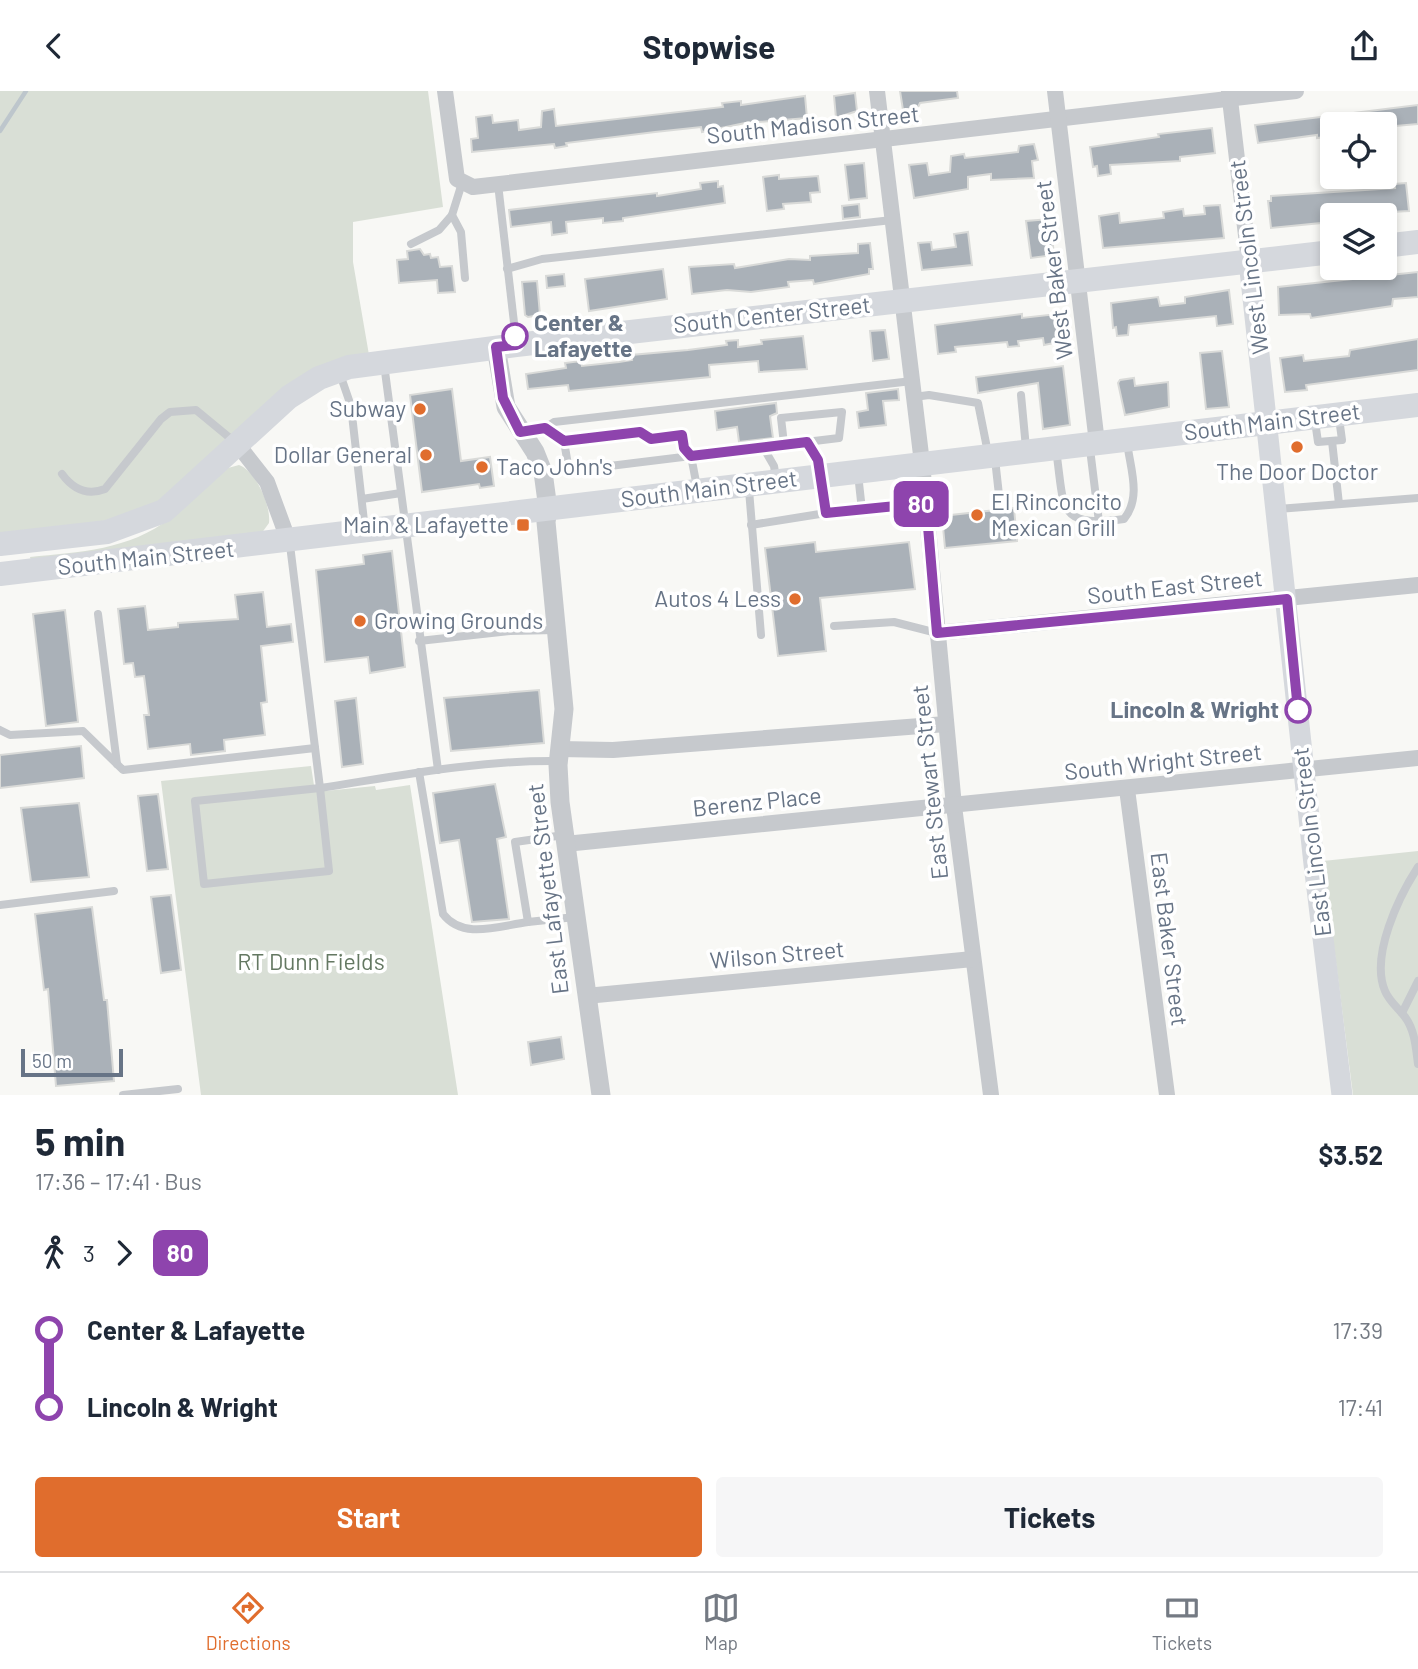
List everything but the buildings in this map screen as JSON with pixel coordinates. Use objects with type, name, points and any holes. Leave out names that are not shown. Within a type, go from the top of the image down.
[{"type":"main road","points":[[1397,244],[1418,242]]},
{"type":"main road","name":"South Center Street","points":[[239,445],[289,397],[339,371],[384,361],[1320,253]]},
{"type":"main road","name":"West Lincoln Street","points":[[1249,261],[1268,422]]},
{"type":"main road","name":"South Main Street","points":[[0,574],[289,542],[821,475],[1418,405]]},
{"type":"main road","name":"East Lincoln Street","points":[[1268,422],[1303,769],[1342,1095]]},
{"type":"main road","name":"South Main Street","points":[[0,544],[107,532],[138,523],[164,512],[239,445]]},
{"type":"street","points":[[444,91],[454,165],[462,183]]},
{"type":"street","name":"East Stewart Street","points":[[877,91],[922,463],[954,806],[991,1095]]},
{"type":"street","name":"West Baker Street","points":[[1055,91],[1078,282],[1093,443]]},
{"type":"street","name":"South Madison Street","points":[[462,183],[472,187],[1059,119],[1230,95],[1296,91]]},
{"type":"street","name":"West Lincoln Street","points":[[1230,95],[1249,261]]},
{"type":"street","name":"East Lafayette Street","points":[[506,346],[503,398],[540,463],[548,509],[546,522],[564,709],[559,755],[564,839],[601,1095]]},
{"type":"street","points":[[239,445],[267,482],[289,542]]},
{"type":"street","name":"South East Street","points":[[937,633],[1418,585]]},
{"type":"street","points":[[559,755],[946,724]]},
{"type":"street","name":"South Wright Street","points":[[954,806],[1418,758]]},
{"type":"street","name":"East Baker Street","points":[[1127,789],[1167,1095]]},
{"type":"street","name":"Berenz Place","points":[[564,839],[954,806]]},
{"type":"street","name":"Wilson Street","points":[[586,996],[974,959]]},
{"type":"lane","points":[[411,244],[439,230],[452,215],[462,183]]},
{"type":"lane","points":[[498,184],[507,269],[506,346]]},
{"type":"lane","points":[[452,215],[461,232],[465,278]]},
{"type":"lane","points":[[507,269],[542,259],[892,220]]},
{"type":"lane","points":[[384,361],[438,770]]},
{"type":"lane","points":[[339,371],[352,411],[365,532]]},
{"type":"lane","points":[[520,432],[545,428],[554,422],[913,389],[929,395],[978,403],[999,495]]},
{"type":"lane","points":[[1021,395],[1026,451]]},
{"type":"lane","points":[[352,411],[390,405]]},
{"type":"lane","points":[[62,474],[75,488],[96,492],[106,489],[161,419],[170,412],[196,410],[239,445]]},
{"type":"lane","points":[[564,441],[569,471],[839,438],[842,412],[781,418],[784,444]]},
{"type":"lane","points":[[1314,417],[1318,442],[1332,441],[1342,440],[1339,415]]},
{"type":"lane","points":[[545,428],[564,441],[640,432],[651,439],[682,435],[684,448],[691,456],[698,490]]},
{"type":"lane","points":[[1056,447],[1064,508],[1077,520],[1099,522],[1124,519],[1132,509],[1135,496],[1127,439]]},
{"type":"lane","points":[[1332,441],[1339,504]]},
{"type":"lane","points":[[807,442],[818,460],[826,513]]},
{"type":"lane","points":[[1093,443],[1099,522]]},
{"type":"lane","points":[[764,447],[774,466],[777,481]]},
{"type":"lane","points":[[858,471],[862,510]]},
{"type":"lane","points":[[748,484],[761,635]]},
{"type":"lane","points":[[362,499],[401,493]]},
{"type":"lane","points":[[1278,509],[1418,498]]},
{"type":"lane","points":[[751,525],[826,513],[926,503]]},
{"type":"lane","points":[[289,542],[320,788],[329,871],[204,884],[195,801],[320,788],[419,772],[559,755]]},
{"type":"lane","points":[[98,614],[117,765]]},
{"type":"lane","points":[[834,626],[894,622],[937,633]]},
{"type":"lane","points":[[419,641],[510,631],[558,630]]},
{"type":"lane","points":[[0,730],[10,735],[83,731],[122,770],[315,748]]},
{"type":"lane","points":[[419,772],[443,914],[452,926],[468,930],[575,917]]},
{"type":"lane","points":[[527,922],[515,842],[564,839]]},
{"type":"lane","points":[[1418,867],[1400,893],[1391,918],[1382,962],[1385,992],[1402,1013],[1413,1037],[1418,1064]]},
{"type":"lane","points":[[0,905],[114,891]]},
{"type":"lane","points":[[1402,1013],[1418,981]]},
{"type":"lane","points":[[123,1095],[178,1089]]},
{"type":"green space","points":[[0,91],[428,91],[443,207],[353,222],[353,262],[369,355],[156,503],[106,523],[0,536]]},
{"type":"green space","points":[[239,465],[256,481],[268,507],[269,523],[261,534],[31,561],[30,557],[103,548],[138,537],[155,529],[178,512],[228,468]]},
{"type":"green space","name":"RT Dunn Fields","points":[[311,766],[315,792],[375,786],[376,790],[410,785],[458,1095],[201,1095],[161,781]]},
{"type":"green space","points":[[1418,851],[1418,1095],[1353,1095],[1323,861]]},
{"type":"waterway","points":[[0,131],[26,91]]},
{"type":"bus line","name":"80","points":[[515,336],[516,345],[496,347],[503,398],[508,413],[520,432],[545,428],[564,441],[640,432],[651,439],[682,435],[684,448],[691,456],[807,442],[818,460],[826,513],[926,503],[937,633],[1287,599],[1298,710]]},
{"type":"place","name":"Center & Lafayette","points":[[515,336]]},
{"type":"place","name":"Subway","points":[[420,409]]},
{"type":"place","name":"The Door Doctor","points":[[1297,447]]},
{"type":"place","name":"Dollar General","points":[[426,455]]},
{"type":"place","name":"Taco John's","points":[[482,467]]},
{"type":"place","name":"El Rinconcito Mexican Grill","points":[[977,515]]},
{"type":"place","name":"Main & Lafayette","points":[[523,525]]},
{"type":"place","name":"Autos 4 Less","points":[[795,599]]},
{"type":"place","name":"Growing Grounds","points":[[360,621]]},
{"type":"place","name":"Lincoln & Wright","points":[[1298,710]]}]
